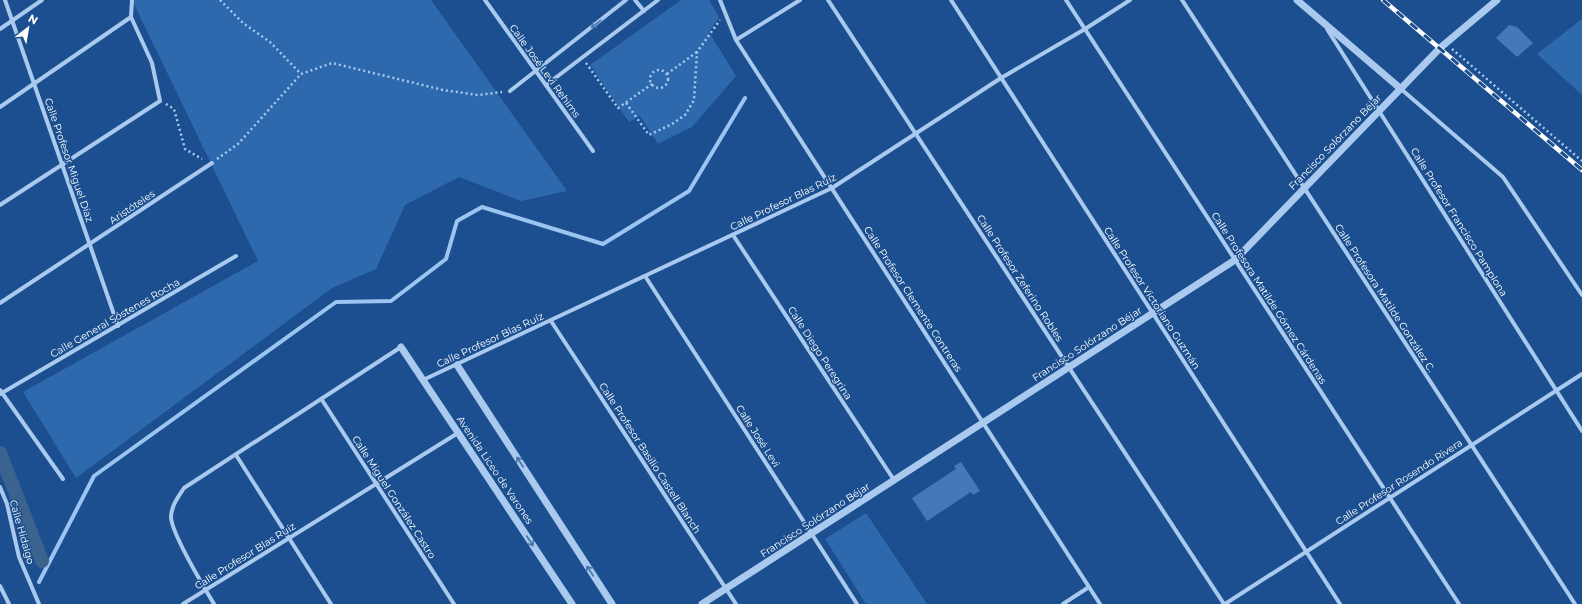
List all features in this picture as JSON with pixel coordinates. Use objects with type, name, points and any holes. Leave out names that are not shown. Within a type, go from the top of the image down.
[{"type":"street","name":"Calle Profesor Miguel Díaz","points":[[5,0],[118,326]]},
{"type":"street","points":[[0,29],[42,0]]},
{"type":"street","points":[[0,205],[160,101],[152,63],[131,17],[132,0]]},
{"type":"street","name":"Calle José Levi Rehims","points":[[485,0],[593,151]]},
{"type":"street","points":[[510,91],[626,0]]},
{"type":"street","points":[[635,0],[644,11]]},
{"type":"street","points":[[546,85],[658,0]]},
{"type":"street","name":"Calle Profesor Clemente Contreras","points":[[720,0],[736,40],[1100,604]]},
{"type":"street","points":[[736,40],[800,0]]},
{"type":"street","name":"Calle Profesor Zeferino Robles","points":[[828,0],[1224,604]]},
{"type":"street","name":"Calle Profesor Victoriano Guzmán","points":[[951,0],[1340,604]]},
{"type":"street","name":"Calle Profesora Matilde Gómez Cárdenas","points":[[1066,0],[1459,604]]},
{"type":"street","name":"Calle Profesor Blas Ruíz","points":[[423,380],[832,188],[1002,78],[1085,29],[1130,0]]},
{"type":"street","name":"Calle Profesora Matilde González C.","points":[[1182,0],[1575,604]]},
{"type":"street","points":[[1297,0],[1503,177],[1582,295]]},
{"type":"street","name":"Francisco Solórzano Béjar","points":[[702,604],[1235,260],[1380,112],[1442,46],[1496,0]]},
{"type":"street","points":[[0,107],[131,17]]},
{"type":"street","name":"Calle Profesor Francisco Pamplona","points":[[1323,22],[1582,431]]},
{"type":"street","name":"Aristóteles","points":[[0,303],[212,163]]},
{"type":"street","name":"Calle Diego Peregrina","points":[[732,235],[894,480]]},
{"type":"street","name":"Calle General Sóstenes Rocha","points":[[0,393],[118,326],[236,256]]},
{"type":"street","name":"Calle José Levi","points":[[645,276],[857,604]]},
{"type":"street","name":"Calle Profesor Basilio Castell Blanch","points":[[551,321],[736,604]]},
{"type":"street","points":[[214,604],[173,529],[171,516],[175,501],[184,488],[402,347]]},
{"type":"street","name":"Avenida Liceo de Varones","points":[[402,347],[572,604]]},
{"type":"street","points":[[457,365],[612,604]]},
{"type":"street","name":"Calle Profesor Rosendo Rivera","points":[[1224,604],[1582,374]]},
{"type":"street","points":[[0,393],[63,479]]},
{"type":"street","name":"Calle Miguel González Castro","points":[[322,400],[454,604]]},
{"type":"street","name":"Calle Profesor Blas Ruíz","points":[[183,604],[458,433]]},
{"type":"street","points":[[236,455],[331,604]]},
{"type":"street","name":"Calle Hidalgo","points":[[0,487],[6,504],[19,557],[39,604]]},
{"type":"street","points":[[1063,604],[1089,587]]},
{"type":"street","points":[[1,588],[9,604]]},
{"type":"path","points":[[220,0],[243,23],[270,42],[301,74]]},
{"type":"path","points":[[666,74],[697,52],[722,18]]},
{"type":"path","points":[[1442,46],[1582,161]]},
{"type":"path","points":[[626,103],[649,135],[679,120],[685,115],[694,100],[697,52]]},
{"type":"path","points":[[582,58],[618,108],[652,84]]},
{"type":"path","points":[[160,101],[174,109],[185,149],[200,159],[212,163],[238,144],[301,74],[332,63],[442,90],[478,95],[510,91]]},
{"type":"path","points":[[661,70],[666,74],[668,79],[665,87],[656,88],[652,84],[650,78],[655,71],[661,70]]},
{"type":"shaded area","points":[[132,0],[431,0],[567,191],[521,201],[459,177],[405,205],[376,269],[332,288],[76,478],[23,392],[258,261]]},
{"type":"shaded area","points":[[681,0],[709,0],[719,17],[709,32],[736,76],[692,127],[658,144],[640,116],[629,122],[590,65]]},
{"type":"shaded area","points":[[1582,19],[1582,95],[1537,54]]},
{"type":"shaded area","points":[[866,513],[927,604],[866,604],[825,539]]},
{"type":"building","points":[[1509,25],[1517,27],[1533,43],[1517,57],[1496,38]]},
{"type":"building","points":[[961,462],[980,491],[973,495],[971,492],[927,521],[912,498],[956,469],[954,466]]},
{"type":"waterway","points":[[39,582],[94,476],[336,302],[391,301],[446,259],[457,221],[482,207],[603,244],[689,191],[745,98]]},
{"type":"waterway","points":[[0,453],[42,561]]},
{"type":"railway","points":[[1383,0],[1582,170]]}]
